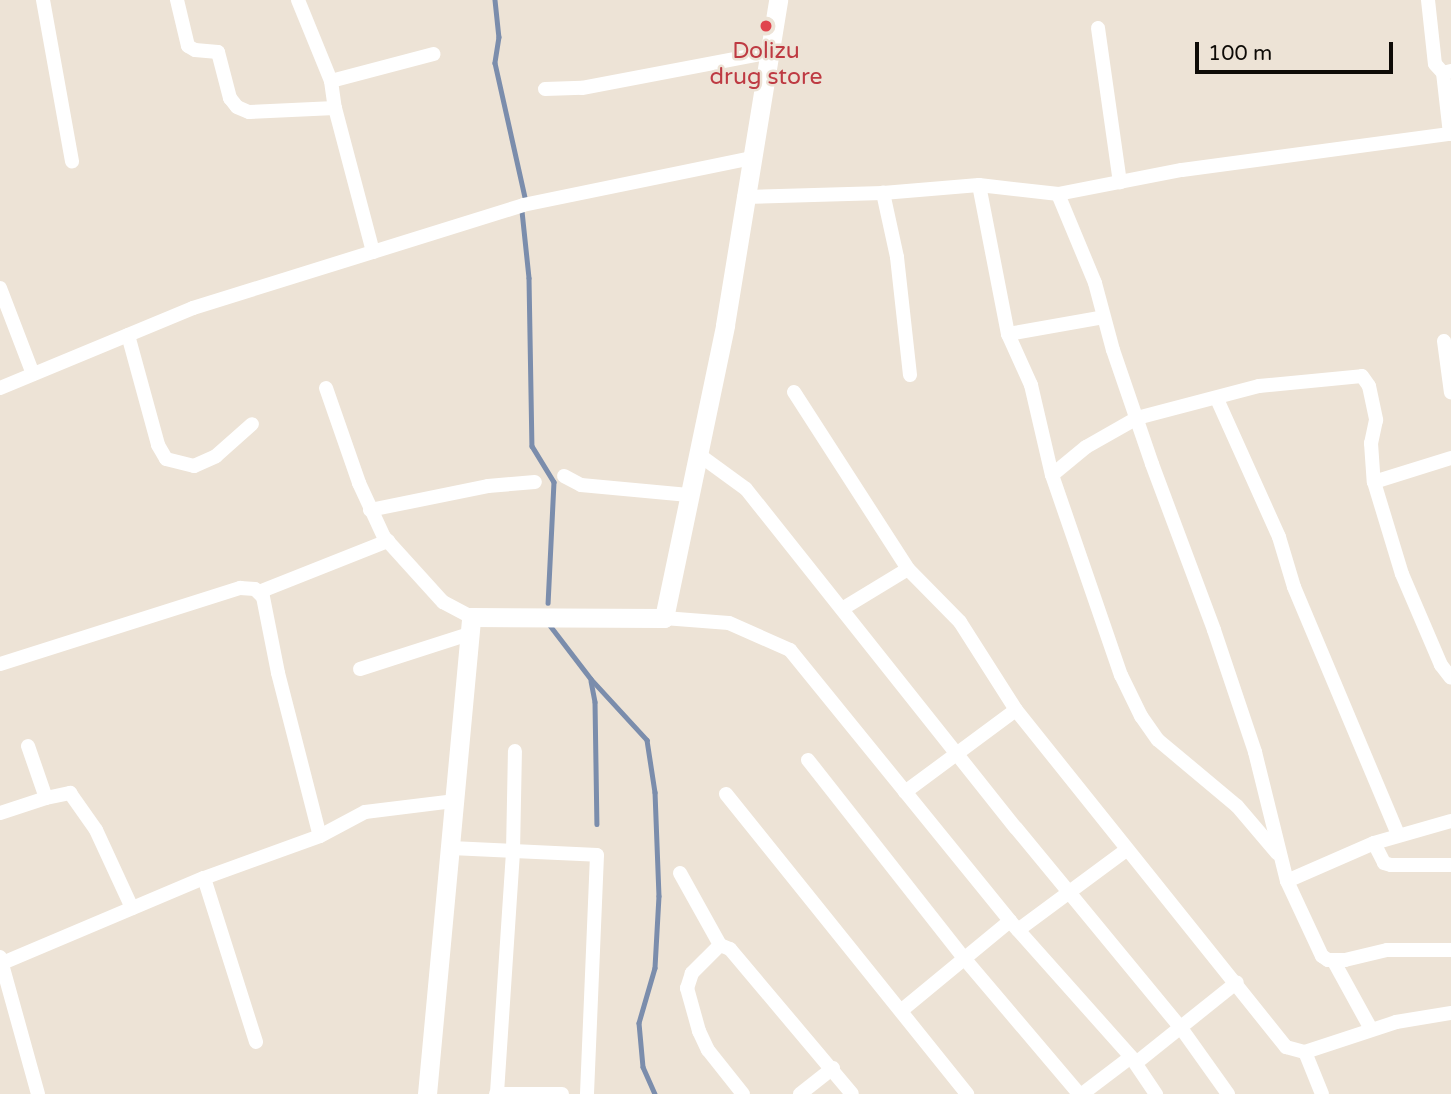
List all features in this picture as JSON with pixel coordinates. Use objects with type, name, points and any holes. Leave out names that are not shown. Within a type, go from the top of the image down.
[{"type":"street","points":[[43,0],[72,161]]},
{"type":"street","points":[[177,0],[188,46],[195,50],[218,52],[230,98],[237,107],[249,112],[335,108]]},
{"type":"street","points":[[298,0],[331,81],[335,108],[373,252]]},
{"type":"street","points":[[664,618],[725,325],[778,0]]},
{"type":"street","points":[[744,197],[979,185],[1058,194],[1182,170],[1450,134],[1447,72],[1435,64],[1429,0]]},
{"type":"street","points":[[1098,29],[1120,182]]},
{"type":"street","points":[[545,89],[582,88],[771,52]]},
{"type":"street","points":[[331,81],[434,54]]},
{"type":"street","points":[[0,388],[193,308],[562,194],[751,158]]},
{"type":"street","points":[[979,185],[1008,334],[1031,385],[1052,475],[1121,675],[1141,716],[1158,740],[1237,806],[1280,856]]},
{"type":"street","points":[[883,192],[897,257],[910,375]]},
{"type":"street","points":[[1058,194],[1096,283],[1104,317],[1137,418],[1255,752],[1287,881],[1322,956],[1333,960],[1360,958],[1387,950],[1451,950]]},
{"type":"street","points":[[0,288],[33,374]]},
{"type":"street","points":[[1008,334],[1104,317]]},
{"type":"street","points":[[128,335],[158,444],[166,459],[194,466],[216,456],[252,424]]},
{"type":"street","points":[[1444,341],[1451,393]]},
{"type":"street","points":[[1052,475],[1086,447],[1137,418],[1259,386],[1362,376],[1369,386],[1376,420],[1371,443],[1374,482],[1402,574],[1441,665],[1451,678]]},
{"type":"street","points":[[326,388],[370,510],[388,541],[443,603],[470,626]]},
{"type":"street","points":[[794,392],[908,569],[960,622],[1016,710],[1126,850],[1237,982],[1286,1047],[1305,1052],[1371,1029],[1451,1013]]},
{"type":"street","points":[[1217,399],[1279,537],[1294,587],[1398,834]]},
{"type":"street","points":[[698,454],[746,489],[1069,893],[1181,1028],[1228,1094]]},
{"type":"street","points":[[1374,482],[1451,458]]},
{"type":"street","points":[[565,476],[581,485],[689,495]]},
{"type":"street","points":[[370,510],[488,486],[535,482]]},
{"type":"street","points":[[0,664],[240,588],[259,592],[388,541]]},
{"type":"street","points":[[842,609],[908,569]]},
{"type":"street","points":[[259,592],[263,597],[278,673],[320,836]]},
{"type":"street","points":[[360,668],[470,626],[664,618],[729,624],[790,650],[1014,925],[1133,1060],[1156,1094]]},
{"type":"street","points":[[427,1094],[470,626]]},
{"type":"street","points":[[905,792],[1016,710]]},
{"type":"street","points":[[28,746],[46,798]]},
{"type":"street","points":[[516,751],[513,852],[496,1093],[562,1094]]},
{"type":"street","points":[[808,760],[963,957],[1081,1094],[1181,1028],[1237,982]]},
{"type":"street","points":[[0,813],[65,792],[73,797],[96,830],[132,908]]},
{"type":"street","points":[[726,794],[967,1094]]},
{"type":"street","points":[[38,1094],[1,961],[204,878],[320,836],[365,812],[455,801]]},
{"type":"street","points":[[1287,881],[1398,834],[1451,821]]},
{"type":"street","points":[[1374,843],[1384,863],[1451,866]]},
{"type":"street","points":[[451,848],[597,855],[587,1094]]},
{"type":"street","points":[[902,1010],[963,957],[1069,893],[1126,850]]},
{"type":"street","points":[[680,873],[720,945],[730,949],[833,1068],[852,1094]]},
{"type":"street","points":[[204,878],[256,1042]]},
{"type":"street","points":[[720,945],[692,973],[687,988],[699,1031],[708,1049],[743,1094]]},
{"type":"street","points":[[1333,960],[1371,1029]]},
{"type":"street","points":[[1305,1052],[1322,1094]]},
{"type":"street","points":[[800,1094],[833,1068]]},
{"type":"waterway","points":[[495,0],[499,37],[495,63],[525,197]]},
{"type":"waterway","points":[[522,211],[529,278],[532,446],[554,482],[548,603]]},
{"type":"waterway","points":[[549,624],[591,679],[647,740],[655,792],[659,896],[655,968],[639,1023],[643,1067],[655,1094]]},
{"type":"waterway","points":[[591,681],[595,702],[597,824]]},
{"type":"place","name":"Dolizu drug store","points":[[766,26]]}]
